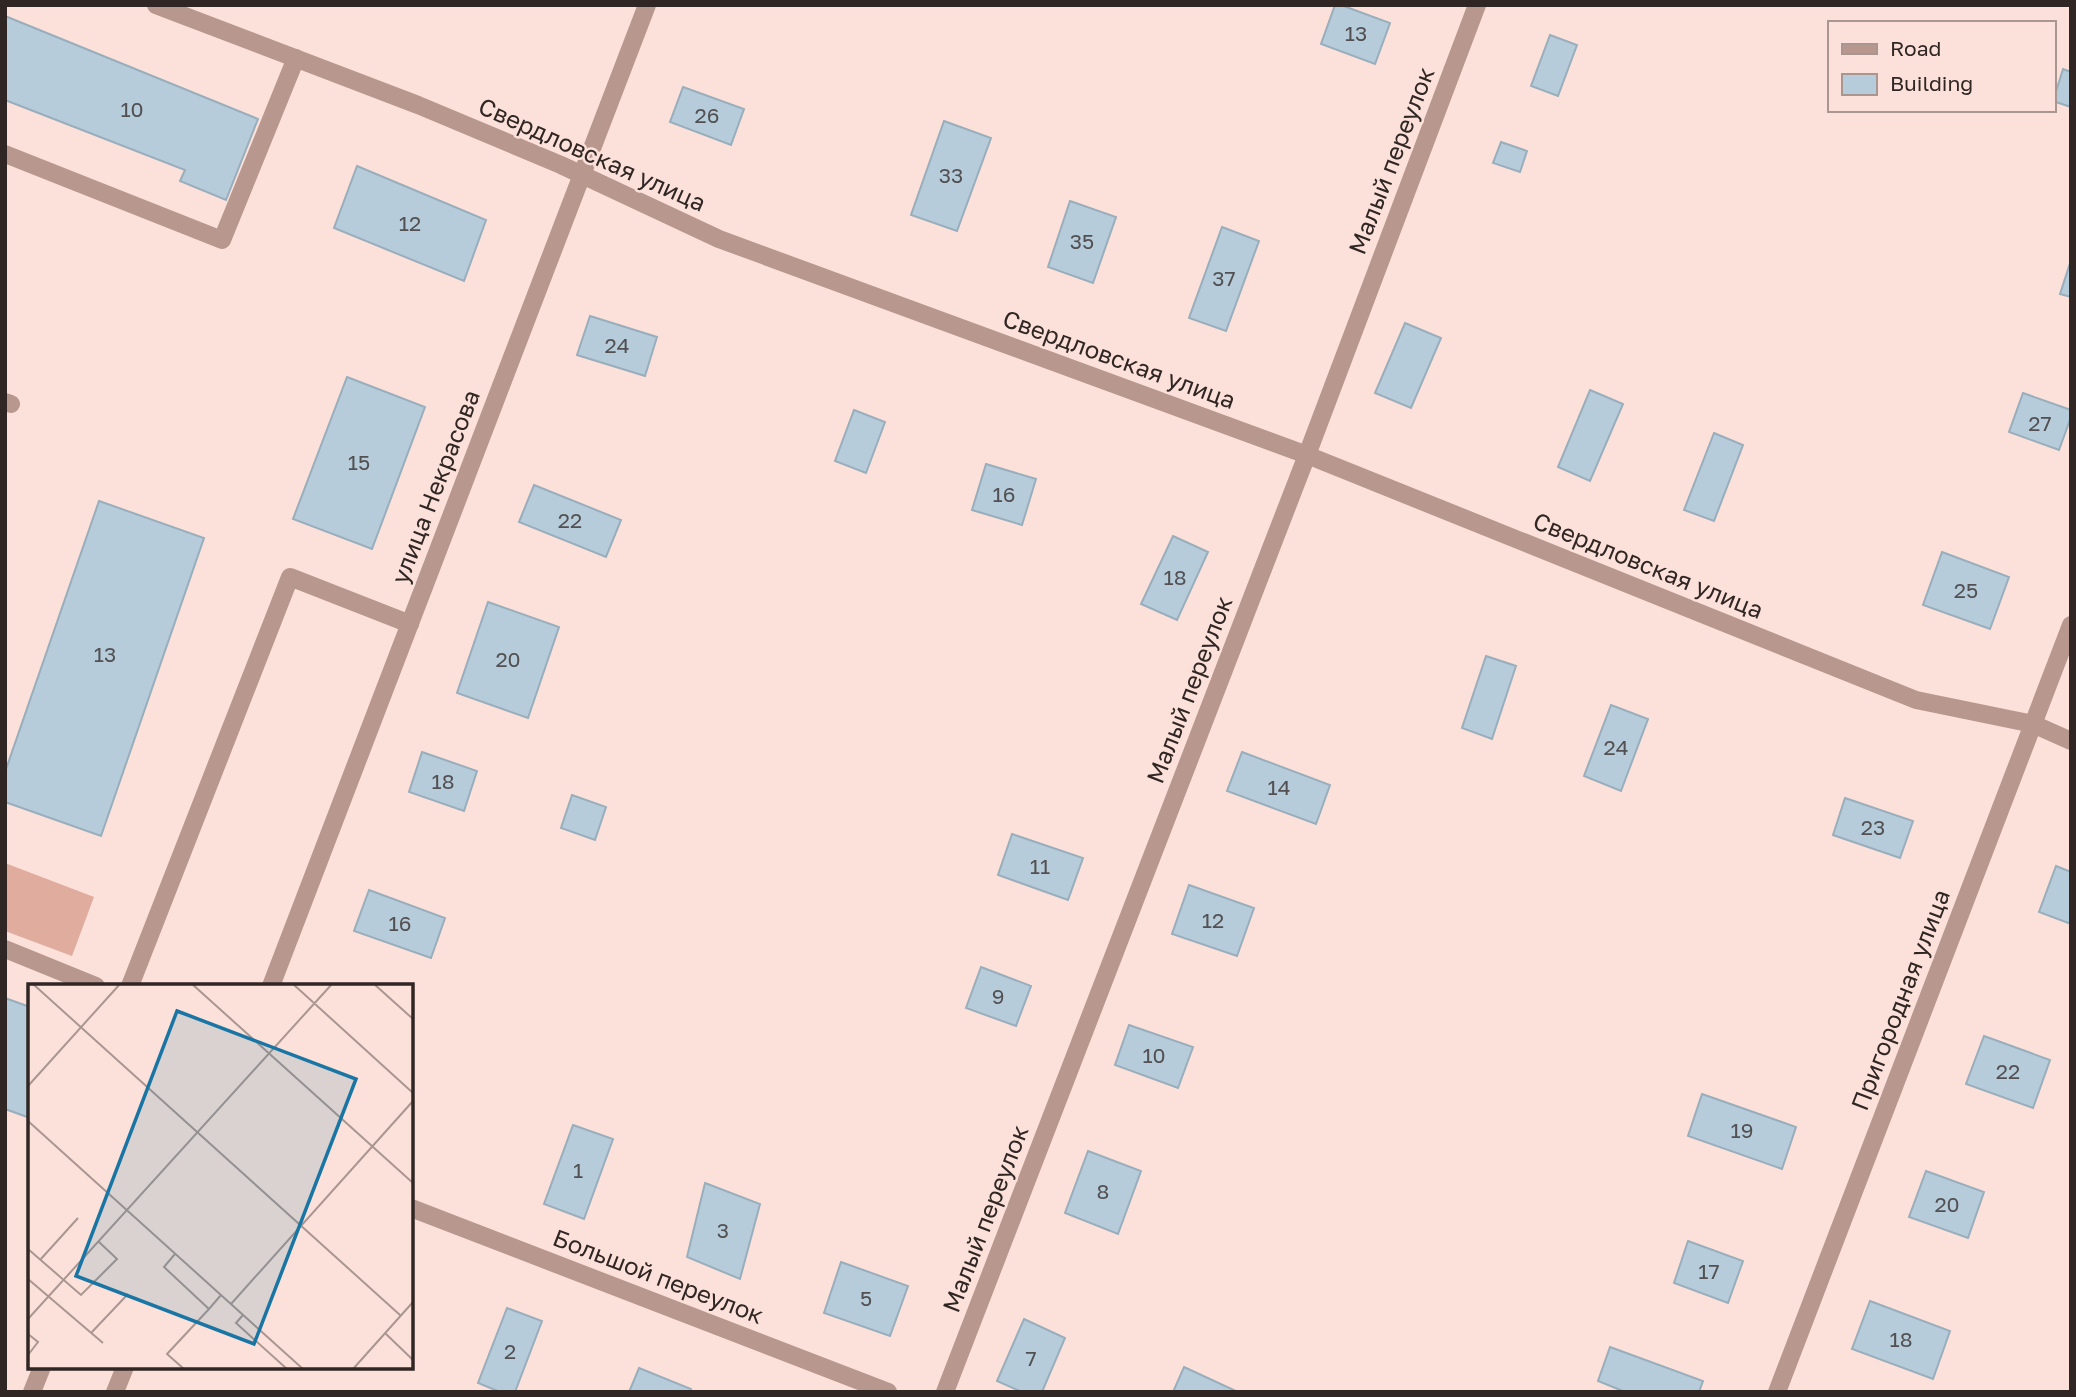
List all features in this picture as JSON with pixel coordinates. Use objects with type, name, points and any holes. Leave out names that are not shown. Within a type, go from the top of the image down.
[{"type":"street","name":"Свердловская улица","points":[[156,5],[418,105],[581,174],[719,239],[1307,455],[1916,700],[2033,724],[2071,741]]},
{"type":"street","name":"улица Некрасова","points":[[272,984],[647,5]]},
{"type":"street","name":"Малый переулок","points":[[945,1392],[1307,455],[1477,5]]},
{"type":"street","points":[[5,154],[222,240],[296,58]]},
{"type":"street","points":[[131,984],[290,577],[410,624]]},
{"type":"street","name":"Пригородная улица","points":[[1777,1392],[2071,625]]},
{"type":"street","points":[[5,949],[91,984]]},
{"type":"street","name":"Большой переулок","points":[[413,1209],[888,1392]]},
{"type":"street","points":[[32,1392],[41,1369]]},
{"type":"street","points":[[115,1392],[124,1369]]},
{"type":"shaded area","points":[[5,863],[94,897],[72,956],[5,931]]},
{"type":"building","points":[[1335,5],[1390,23],[1375,64],[1321,44]]},
{"type":"building","points":[[5,16],[258,119],[226,200],[180,181],[185,170],[5,100]]},
{"type":"building","points":[[1550,35],[1577,45],[1558,96],[1531,86]]},
{"type":"building","points":[[2063,69],[2071,72],[2071,107],[2055,102]]},
{"type":"building","points":[[683,87],[744,109],[731,145],[670,122]]},
{"type":"building","points":[[944,121],[991,138],[957,231],[911,215]]},
{"type":"building","points":[[1501,142],[1527,151],[1520,172],[1493,163]]},
{"type":"building","points":[[357,166],[486,220],[464,281],[334,228]]},
{"type":"building","points":[[1070,201],[1116,217],[1093,283],[1048,267]]},
{"type":"building","points":[[1222,227],[1259,241],[1226,331],[1189,318]]},
{"type":"building","points":[[2071,260],[2071,297],[2060,294]]},
{"type":"building","points":[[590,316],[657,337],[645,376],[577,355]]},
{"type":"building","points":[[1405,323],[1441,338],[1411,408],[1375,393]]},
{"type":"building","points":[[347,377],[425,407],[372,549],[293,519]]},
{"type":"building","points":[[1590,390],[1623,404],[1590,481],[1558,467]]},
{"type":"building","points":[[2023,393],[2071,410],[2059,450],[2009,432]]},
{"type":"building","points":[[854,410],[885,422],[866,473],[835,461]]},
{"type":"building","points":[[1714,433],[1743,445],[1714,521],[1684,510]]},
{"type":"building","points":[[986,464],[1036,479],[1022,525],[972,510]]},
{"type":"building","points":[[534,485],[621,520],[606,557],[519,522]]},
{"type":"building","points":[[99,501],[204,538],[101,836],[5,802],[5,772]]},
{"type":"building","points":[[1173,536],[1208,552],[1177,620],[1141,604]]},
{"type":"building","points":[[1942,552],[2009,577],[1990,629],[1923,605]]},
{"type":"building","points":[[488,602],[559,627],[528,718],[457,693]]},
{"type":"building","points":[[1486,656],[1516,666],[1492,739],[1462,728]]},
{"type":"building","points":[[1611,705],[1648,719],[1621,791],[1584,776]]},
{"type":"building","points":[[422,752],[477,771],[464,811],[409,792]]},
{"type":"building","points":[[1242,752],[1330,785],[1316,824],[1227,791]]},
{"type":"building","points":[[572,795],[606,807],[595,840],[561,828]]},
{"type":"building","points":[[1845,798],[1913,821],[1900,858],[1833,835]]},
{"type":"building","points":[[1012,834],[1083,858],[1068,900],[998,875]]},
{"type":"building","points":[[2056,866],[2071,872],[2071,924],[2039,912]]},
{"type":"building","points":[[1189,885],[1254,908],[1237,956],[1172,934]]},
{"type":"building","points":[[369,890],[445,918],[431,958],[354,931]]},
{"type":"building","points":[[981,967],[1031,986],[1016,1026],[966,1008]]},
{"type":"building","points":[[5,998],[28,1006],[28,1117],[5,1109]]},
{"type":"building","points":[[1129,1025],[1193,1047],[1178,1088],[1115,1065]]},
{"type":"building","points":[[1984,1036],[2050,1060],[2033,1108],[1966,1084]]},
{"type":"building","points":[[1702,1094],[1796,1127],[1782,1169],[1688,1136]]},
{"type":"building","points":[[573,1125],[613,1139],[584,1219],[544,1204]]},
{"type":"building","points":[[1088,1151],[1141,1171],[1118,1234],[1065,1213]]},
{"type":"building","points":[[1926,1171],[1984,1192],[1968,1238],[1909,1217]]},
{"type":"building","points":[[705,1183],[760,1204],[740,1279],[687,1257]]},
{"type":"building","points":[[1688,1241],[1743,1261],[1728,1303],[1674,1283]]},
{"type":"building","points":[[841,1262],[908,1286],[890,1336],[824,1313]]},
{"type":"building","points":[[1870,1301],[1950,1331],[1933,1379],[1852,1349]]},
{"type":"building","points":[[507,1308],[542,1321],[515,1392],[500,1392],[478,1383]]},
{"type":"building","points":[[1024,1319],[1065,1338],[1042,1392],[1022,1392],[997,1381]]},
{"type":"building","points":[[1610,1347],[1703,1381],[1699,1392],[1625,1392],[1598,1381]]},
{"type":"building","points":[[1184,1367],[1236,1391],[1173,1392]]},
{"type":"building","points":[[639,1368],[691,1389],[690,1392],[629,1392]]}]
